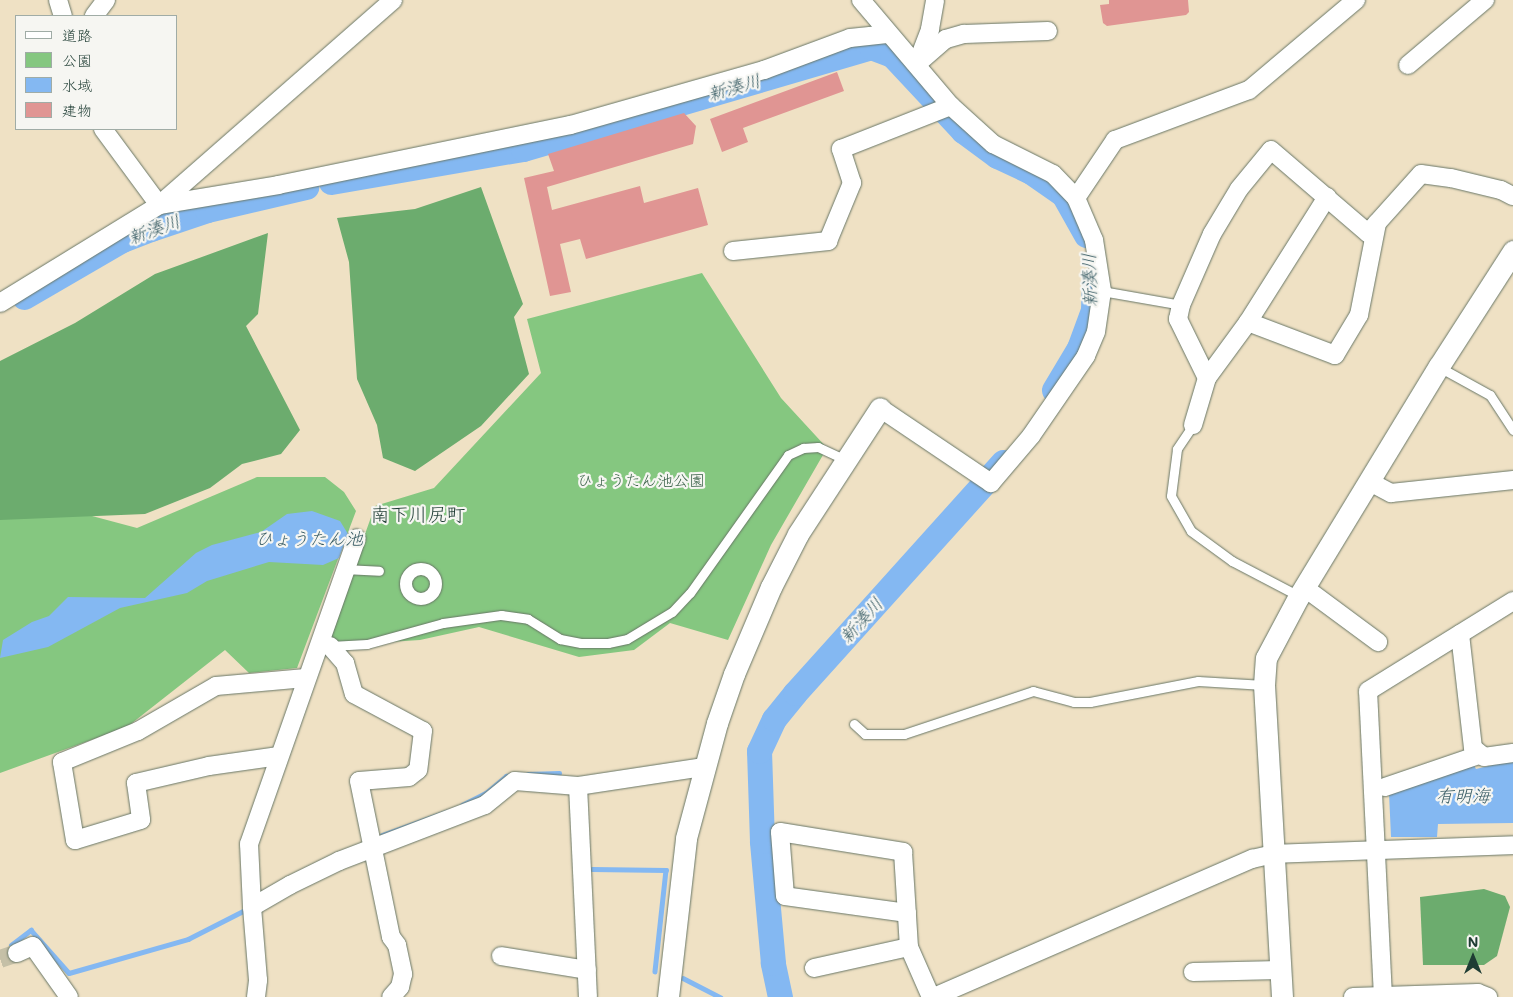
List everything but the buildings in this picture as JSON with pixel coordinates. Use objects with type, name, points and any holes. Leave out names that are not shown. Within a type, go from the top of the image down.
[{"type":"street","points":[[58,0],[62,15]]},
{"type":"street","points":[[95,15],[106,0]]},
{"type":"street","points":[[0,303],[159,205],[393,0]]},
{"type":"street","points":[[668,997],[686,838],[704,767],[749,635],[798,534],[844,459],[880,408],[987,479],[1026,443],[1086,356],[1096,332],[1102,291],[1094,240],[1076,198],[1053,174],[994,144],[946,109],[917,64],[887,34],[861,0]]},
{"type":"street","points":[[917,64],[930,29],[935,0]]},
{"type":"street","points":[[1076,198],[1114,140],[1249,90],[1356,0]]},
{"type":"street","points":[[1408,65],[1484,0]]},
{"type":"street","points":[[917,64],[946,38],[964,34],[1048,31]]},
{"type":"street","points":[[159,205],[278,185],[571,125],[764,70],[850,38],[887,34]]},
{"type":"street","points":[[732,252],[828,241],[852,183],[841,149],[946,109]]},
{"type":"street","points":[[104,130],[159,205]]},
{"type":"street","points":[[1207,378],[1178,319],[1182,304],[1212,234],[1239,189],[1271,150],[1368,233],[1421,174],[1484,186],[1513,196]]},
{"type":"street","points":[[1192,425],[1207,378],[1248,322],[1327,197]]},
{"type":"street","points":[[1248,322],[1335,355],[1360,315],[1377,223]]},
{"type":"street","points":[[1282,997],[1264,685],[1266,658],[1302,592],[1439,366],[1513,251]]},
{"type":"street","points":[[1370,482],[1392,494],[1513,480]]},
{"type":"street","points":[[256,997],[258,980],[249,844],[306,678],[324,646],[344,569],[357,538]]},
{"type":"street","points":[[1302,592],[1378,642]]},
{"type":"street","points":[[1383,996],[1368,692],[1513,600]]},
{"type":"street","points":[[1460,634],[1473,748],[1479,755]]},
{"type":"street","points":[[324,646],[345,663],[354,694],[423,731],[418,770],[409,776],[359,781],[391,937],[397,945],[403,974],[400,987],[391,997]]},
{"type":"street","points":[[279,756],[210,766],[136,783],[141,820],[75,840],[62,762],[138,731],[216,686],[306,678]]},
{"type":"street","points":[[1385,787],[1479,755],[1490,757],[1513,753]]},
{"type":"street","points":[[252,907],[298,881],[373,848],[485,805],[515,780],[578,786],[704,767]]},
{"type":"street","points":[[578,786],[588,997]]},
{"type":"street","points":[[906,913],[785,896],[780,832],[903,852],[909,947],[932,997],[962,991],[1252,859],[1273,854],[1513,845]]},
{"type":"street","points":[[17,953],[32,946],[68,997]]},
{"type":"street","points":[[814,968],[909,947]]},
{"type":"street","points":[[501,956],[587,970]]},
{"type":"street","points":[[1193,972],[1280,970]]},
{"type":"street","points":[[1353,997],[1478,993],[1488,997]]},
{"type":"lane","points":[[1102,291],[1182,304]]},
{"type":"lane","points":[[1439,366],[1490,396],[1513,430]]},
{"type":"lane","points":[[1192,425],[1177,449],[1171,496],[1191,531],[1232,561],[1302,592]]},
{"type":"lane","points":[[324,646],[367,644],[443,623],[501,615],[528,620],[560,639],[581,643],[608,643],[627,639],[672,612],[690,593],[788,455],[803,448],[818,447],[844,459]]},
{"type":"lane","points":[[344,569],[379,571]]},
{"type":"lane","points":[[854,724],[865,734],[904,734],[1033,692],[1074,702],[1090,702],[1184,683],[1264,685]]},
{"type":"green space","points":[[481,187],[523,304],[514,317],[529,374],[481,426],[415,471],[383,458],[377,425],[357,379],[349,262],[337,218],[415,209]]},
{"type":"green space","points":[[268,233],[258,314],[246,326],[300,430],[281,454],[242,464],[210,488],[145,514],[0,520],[0,361],[75,323],[155,274]]},
{"type":"green space","name":"ひょうたん池公園","points":[[702,273],[781,398],[827,448],[771,545],[728,640],[670,623],[634,650],[579,657],[479,627],[420,640],[325,646],[375,506],[434,488],[541,373],[527,319]]},
{"type":"green space","points":[[257,477],[325,477],[344,492],[356,511],[297,668],[249,673],[225,650],[127,727],[0,773],[0,513],[32,500],[137,528]]},
{"type":"green space","points":[[1484,889],[1505,896],[1510,907],[1497,956],[1484,965],[1423,965],[1420,897]]},
{"type":"water","name":"ひょうたん池","points":[[312,511],[340,521],[348,534],[339,558],[323,565],[269,562],[207,581],[187,593],[120,608],[48,647],[0,658],[3,640],[32,622],[49,616],[68,597],[145,598],[196,553],[212,545],[261,532],[287,514]]},
{"type":"water","name":"有明海","points":[[1471,760],[1476,769],[1513,760],[1513,823],[1438,824],[1437,837],[1391,837],[1389,793]]},
{"type":"waterway","name":"新湊川","points":[[331,182],[523,149],[871,47],[892,55],[963,131],[997,156],[1031,172],[1063,194],[1086,235]]},
{"type":"waterway","name":"新湊川","points":[[24,297],[122,240],[207,210],[306,187]]},
{"type":"waterway","name":"新湊川","points":[[1054,390],[1079,348],[1093,310],[1094,287]]},
{"type":"waterway","name":"新湊川","points":[[780,997],[773,963],[762,841],[759,751],[774,719],[795,693],[1003,462]]},
{"type":"waterway","points":[[528,774],[559,773]]},
{"type":"waterway","points":[[462,805],[486,793],[506,776],[513,775]]},
{"type":"waterway","points":[[382,835],[446,812]]},
{"type":"waterway","points":[[592,869],[666,870],[655,971]]},
{"type":"waterway","points":[[11,945],[31,930],[69,973],[188,939],[245,910]]},
{"type":"waterway","points":[[683,978],[720,997]]},
{"type":"tunnel","points":[[0,959],[17,953]]},
{"type":"district","name":"南下川尻町","points":[[418,514]]}]
